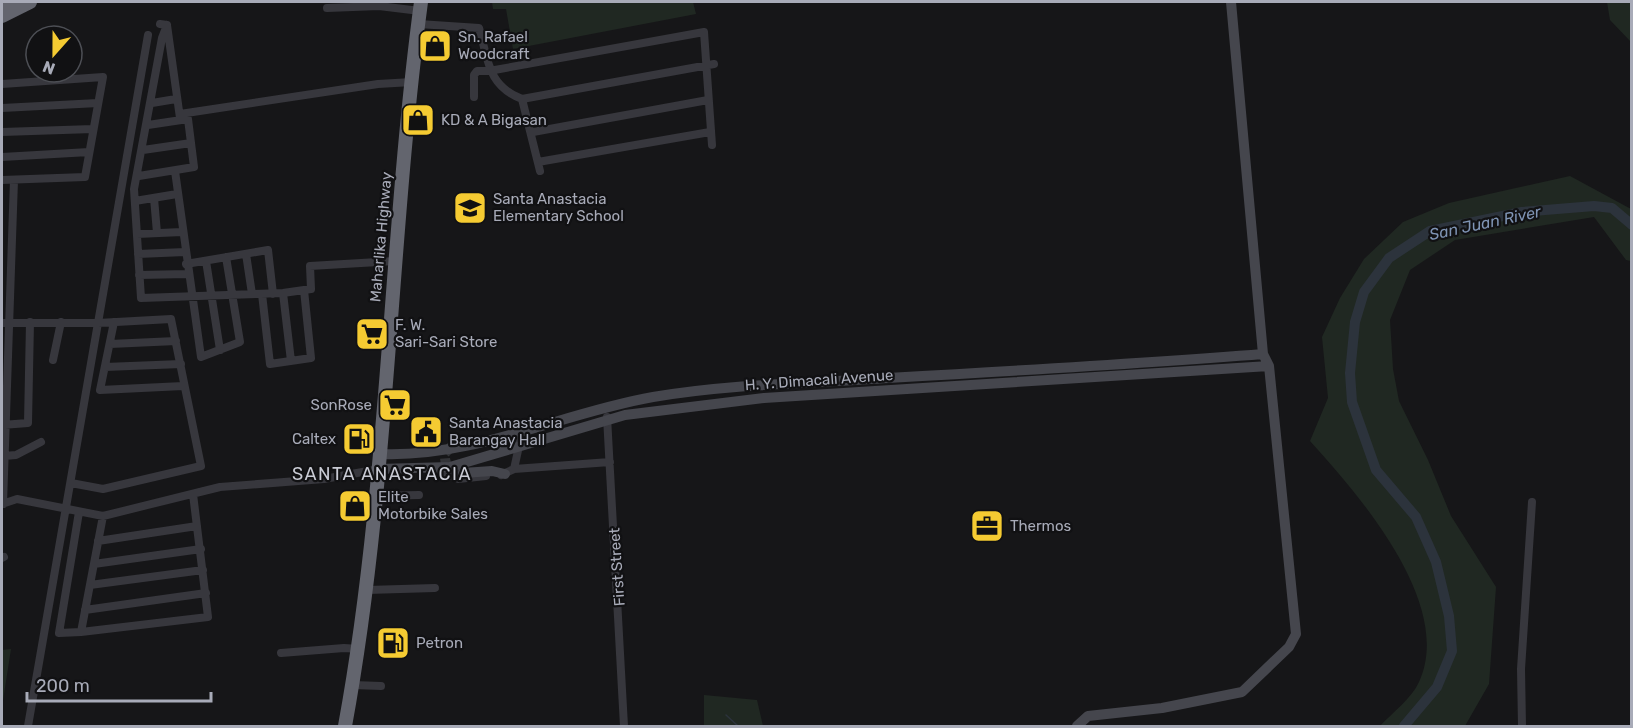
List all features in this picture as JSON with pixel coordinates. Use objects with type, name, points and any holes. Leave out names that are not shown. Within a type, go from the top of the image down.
[{"type":"highway","points":[[2,5],[8,2]]},
{"type":"highway","points":[[2,16],[30,2]]},
{"type":"highway","name":"Maharlika Highway","points":[[345,726],[367,590],[411,82],[420,12]]},
{"type":"street","points":[[1077,726],[1088,716],[1162,708],[1242,692],[1294,639],[1295,627],[1269,366],[1263,354],[1231,2]]},
{"type":"street","points":[[327,8],[378,6],[420,12],[479,28],[489,71],[513,95],[522,99],[710,64]]},
{"type":"street","points":[[180,117],[172,59],[164,25],[148,125],[134,189],[141,298],[273,294],[311,289],[310,267],[395,261]]},
{"type":"street","points":[[474,97],[474,75],[477,71],[489,71],[704,32],[710,64],[708,100],[712,146]]},
{"type":"street","points":[[28,726],[148,35]]},
{"type":"street","points":[[158,62],[172,59]]},
{"type":"street","points":[[2,84],[103,77],[85,177],[2,180]]},
{"type":"street","points":[[148,125],[180,117],[378,84],[411,82]]},
{"type":"street","points":[[152,103],[176,99]]},
{"type":"street","points":[[522,99],[533,132],[539,166],[710,132]]},
{"type":"street","points":[[533,132],[708,100]]},
{"type":"street","points":[[2,108],[98,103]]},
{"type":"street","points":[[138,176],[194,167],[188,119],[180,117]]},
{"type":"street","points":[[2,132],[93,129]]},
{"type":"street","points":[[143,150],[191,143]]},
{"type":"street","points":[[2,157],[89,152]]},
{"type":"street","points":[[176,171],[190,296],[201,357],[240,342],[226,257]]},
{"type":"street","points":[[14,180],[5,322],[2,504],[17,499],[103,516],[220,487],[324,479],[379,469]]},
{"type":"street","points":[[135,201],[177,194]]},
{"type":"street","points":[[154,198],[157,233]]},
{"type":"street","points":[[137,234],[182,232]]},
{"type":"street","points":[[186,264],[268,250],[273,294]]},
{"type":"street","points":[[138,254],[185,252]]},
{"type":"street","points":[[246,254],[252,294]]},
{"type":"street","points":[[206,261],[220,350]]},
{"type":"street","points":[[139,275],[188,274]]},
{"type":"street","points":[[262,294],[270,364],[291,362],[310,358],[304,290]]},
{"type":"street","points":[[283,293],[291,362]]},
{"type":"street","points":[[5,322],[98,323],[171,319],[201,466],[103,489],[71,483]]},
{"type":"street","points":[[3,425],[28,423],[30,322]]},
{"type":"street","points":[[53,360],[61,322]]},
{"type":"street","points":[[114,322],[100,390],[183,386]]},
{"type":"street","points":[[110,344],[176,341]]},
{"type":"street","name":"H. Y. Dimacali Avenue","points":[[379,469],[450,467],[519,446],[654,397],[763,386],[1106,366],[1263,354]]},
{"type":"street","points":[[105,367],[181,364]]},
{"type":"street","name":"H. Y. Dimacali Avenue","points":[[380,454],[462,448],[514,432],[606,414],[764,398],[1269,366]]},
{"type":"street","points":[[763,386],[764,398]]},
{"type":"street","name":"First Street","points":[[606,414],[624,726]]},
{"type":"street","points":[[510,472],[519,446],[514,432]]},
{"type":"street","points":[[460,443],[499,438]]},
{"type":"street","points":[[4,456],[16,455],[41,442]]},
{"type":"street","points":[[412,469],[413,453]]},
{"type":"street","points":[[433,468],[458,479],[610,462]]},
{"type":"street","points":[[463,473],[510,472]]},
{"type":"street","points":[[79,512],[58,633],[208,617],[194,494]]},
{"type":"street","points":[[376,496],[419,495]]},
{"type":"street","points":[[1522,726],[1521,669],[1532,502]]},
{"type":"street","points":[[81,632],[103,516]]},
{"type":"street","points":[[98,541],[197,526]]},
{"type":"street","points":[[94,564],[201,549]]},
{"type":"street","points":[[90,585],[203,570]]},
{"type":"street","points":[[367,590],[435,588]]},
{"type":"street","points":[[86,610],[206,593]]},
{"type":"street","points":[[281,653],[359,649]]},
{"type":"street","points":[[353,685],[381,686]]},
{"type":"shaded area","points":[[492,2],[693,2],[696,14],[513,49],[506,9],[493,9]]},
{"type":"shaded area","points":[[1607,2],[1631,2],[1631,42],[1610,20]]},
{"type":"shaded area","points":[[1570,176],[1631,209],[1631,261],[1626,260],[1594,217],[1455,240],[1410,270],[1390,320],[1393,369],[1399,401],[1428,460],[1451,516],[1496,587],[1489,684],[1465,726],[1380,726],[1407,700],[1419,682],[1427,651],[1424,619],[1413,585],[1396,552],[1352,490],[1310,441],[1328,398],[1322,337],[1340,298],[1364,259],[1403,222],[1449,203]]},
{"type":"shaded area","points":[[11,649],[2,707],[2,650]]},
{"type":"shaded area","points":[[704,695],[757,700],[763,726],[704,726]]},
{"type":"waterway","name":"San Juan River","points":[[1404,726],[1437,687],[1452,651],[1449,616],[1436,562],[1416,517],[1376,470],[1352,402],[1350,373],[1355,322],[1364,292],[1389,258],[1430,231],[1522,212],[1594,206],[1612,208],[1632,225]]},
{"type":"waterway","points":[[726,715],[738,726]]},
{"type":"tunnel","points":[[452,446],[445,453],[447,465],[451,470],[463,473]]},
{"type":"place","name":"Sn. Rafael Woodcraft","points":[[435,46]]},
{"type":"place","name":"KD & A Bigasan","points":[[418,120]]},
{"type":"place","name":"Santa Anastacia Elementary School","points":[[470,208]]},
{"type":"place","name":"F. W. Sari-Sari Store","points":[[372,334]]},
{"type":"place","name":"SonRose","points":[[395,405]]},
{"type":"place","name":"Santa Anastacia Barangay Hall","points":[[426,432]]},
{"type":"place","name":"Caltex","points":[[359,439]]},
{"type":"place","name":"Elite Motorbike Sales","points":[[355,506]]},
{"type":"place","name":"Thermos","points":[[987,526]]},
{"type":"place","name":"Petron","points":[[393,643]]},
{"type":"district","name":"SANTA ANASTACIA","points":[[382,474]]}]
